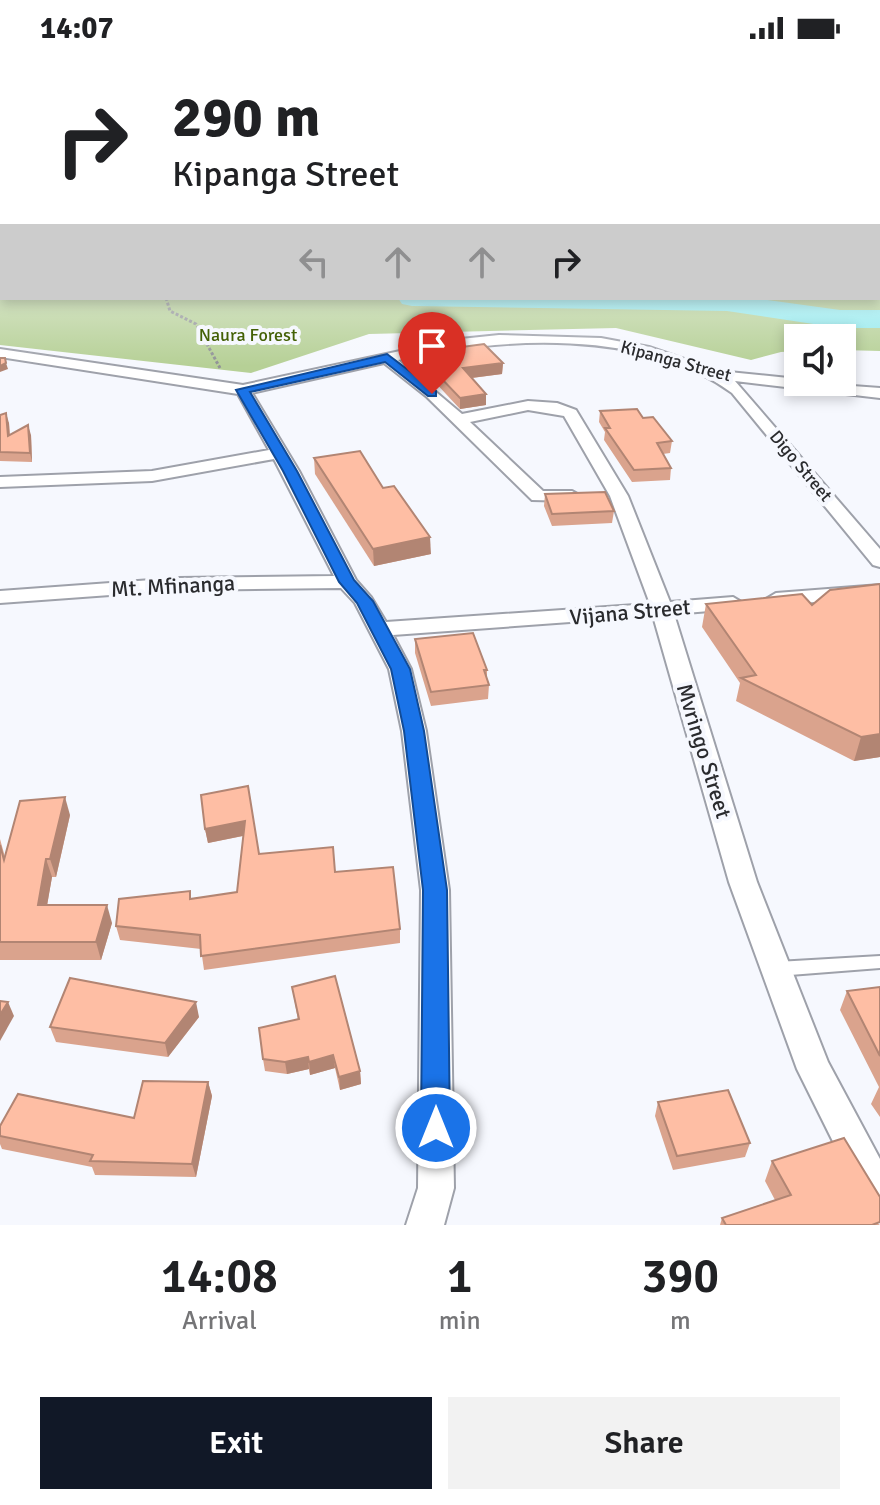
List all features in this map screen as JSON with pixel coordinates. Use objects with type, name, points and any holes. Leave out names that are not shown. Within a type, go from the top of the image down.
[{"type":"street","name":"Kipanga Street","points":[[0,353],[237,390],[451,344],[499,339],[561,339],[644,350],[717,375],[880,393]]},
{"type":"street","points":[[387,358],[432,394],[538,496],[619,496]]},
{"type":"street","name":"Digo Street","points":[[717,375],[737,390],[880,561]]},
{"type":"street","points":[[237,390],[279,453],[347,582],[364,601],[400,669],[414,731],[435,890],[436,1188],[425,1225]]},
{"type":"street","name":"Mvringo Street","points":[[457,420],[516,407],[559,408],[570,413],[619,496],[662,609],[743,882],[814,1069],[880,1197]]},
{"type":"street","points":[[0,482],[152,476],[279,453]]},
{"type":"street","name":"Mt. Mfinanga","points":[[0,597],[179,584],[347,582]]},
{"type":"street","name":"Vijana Street","points":[[379,629],[880,591]]},
{"type":"lane","points":[[776,969],[880,962]]},
{"type":"path","points":[[167,300],[170,311],[196,324],[218,366],[237,390]]},
{"type":"green space","name":"Naura Forest","points":[[0,300],[880,300],[880,351],[856,350],[856,324],[784,324],[784,352],[751,360],[616,328],[369,334],[251,373],[0,345]]},
{"type":"building","points":[[484,344],[503,363],[463,368],[486,394],[460,398],[417,353]]},
{"type":"building","points":[[637,409],[643,418],[653,417],[672,441],[657,443],[671,468],[634,470],[605,428],[610,428],[600,411]]},
{"type":"building","points":[[6,413],[8,436],[28,425],[30,453],[0,452],[0,415]]},
{"type":"building","points":[[360,451],[383,488],[394,486],[430,537],[373,549],[314,458]]},
{"type":"building","points":[[605,492],[614,511],[552,514],[545,494]]},
{"type":"building","points":[[880,584],[880,734],[861,737],[741,678],[756,675],[706,604],[802,594],[812,605],[830,590]]},
{"type":"building","points":[[473,633],[487,670],[484,670],[489,685],[431,692],[415,639]]},
{"type":"building","points":[[248,786],[259,854],[333,847],[335,872],[393,867],[400,929],[201,956],[200,935],[116,926],[119,899],[190,891],[190,899],[237,892],[245,821],[205,829],[201,795]]},
{"type":"building","points":[[65,797],[50,859],[46,859],[38,905],[107,905],[96,942],[0,942],[0,845],[4,860],[20,801]]},
{"type":"building","points":[[335,976],[360,1071],[339,1077],[333,1055],[309,1062],[308,1057],[285,1062],[263,1059],[259,1028],[299,1019],[292,987]]},
{"type":"building","points":[[70,978],[196,1002],[165,1043],[50,1027]]},
{"type":"building","points":[[880,987],[880,1056],[847,991]]},
{"type":"building","points":[[0,1001],[8,1002],[0,1015]]},
{"type":"building","points":[[143,1081],[208,1082],[192,1164],[90,1161],[93,1155],[0,1136],[0,1126],[18,1094],[134,1118]]},
{"type":"building","points":[[728,1090],[750,1143],[677,1156],[658,1102]]},
{"type":"building","points":[[844,1138],[880,1197],[880,1222],[872,1225],[726,1225],[722,1218],[791,1195],[772,1161]]},
{"type":"waterway","points":[[538,300],[727,303],[840,319],[880,319]]},
{"type":"route","points":[[432,394],[387,358],[243,390],[290,471],[347,582],[364,601],[400,669],[414,731],[435,890],[436,1128]]}]
